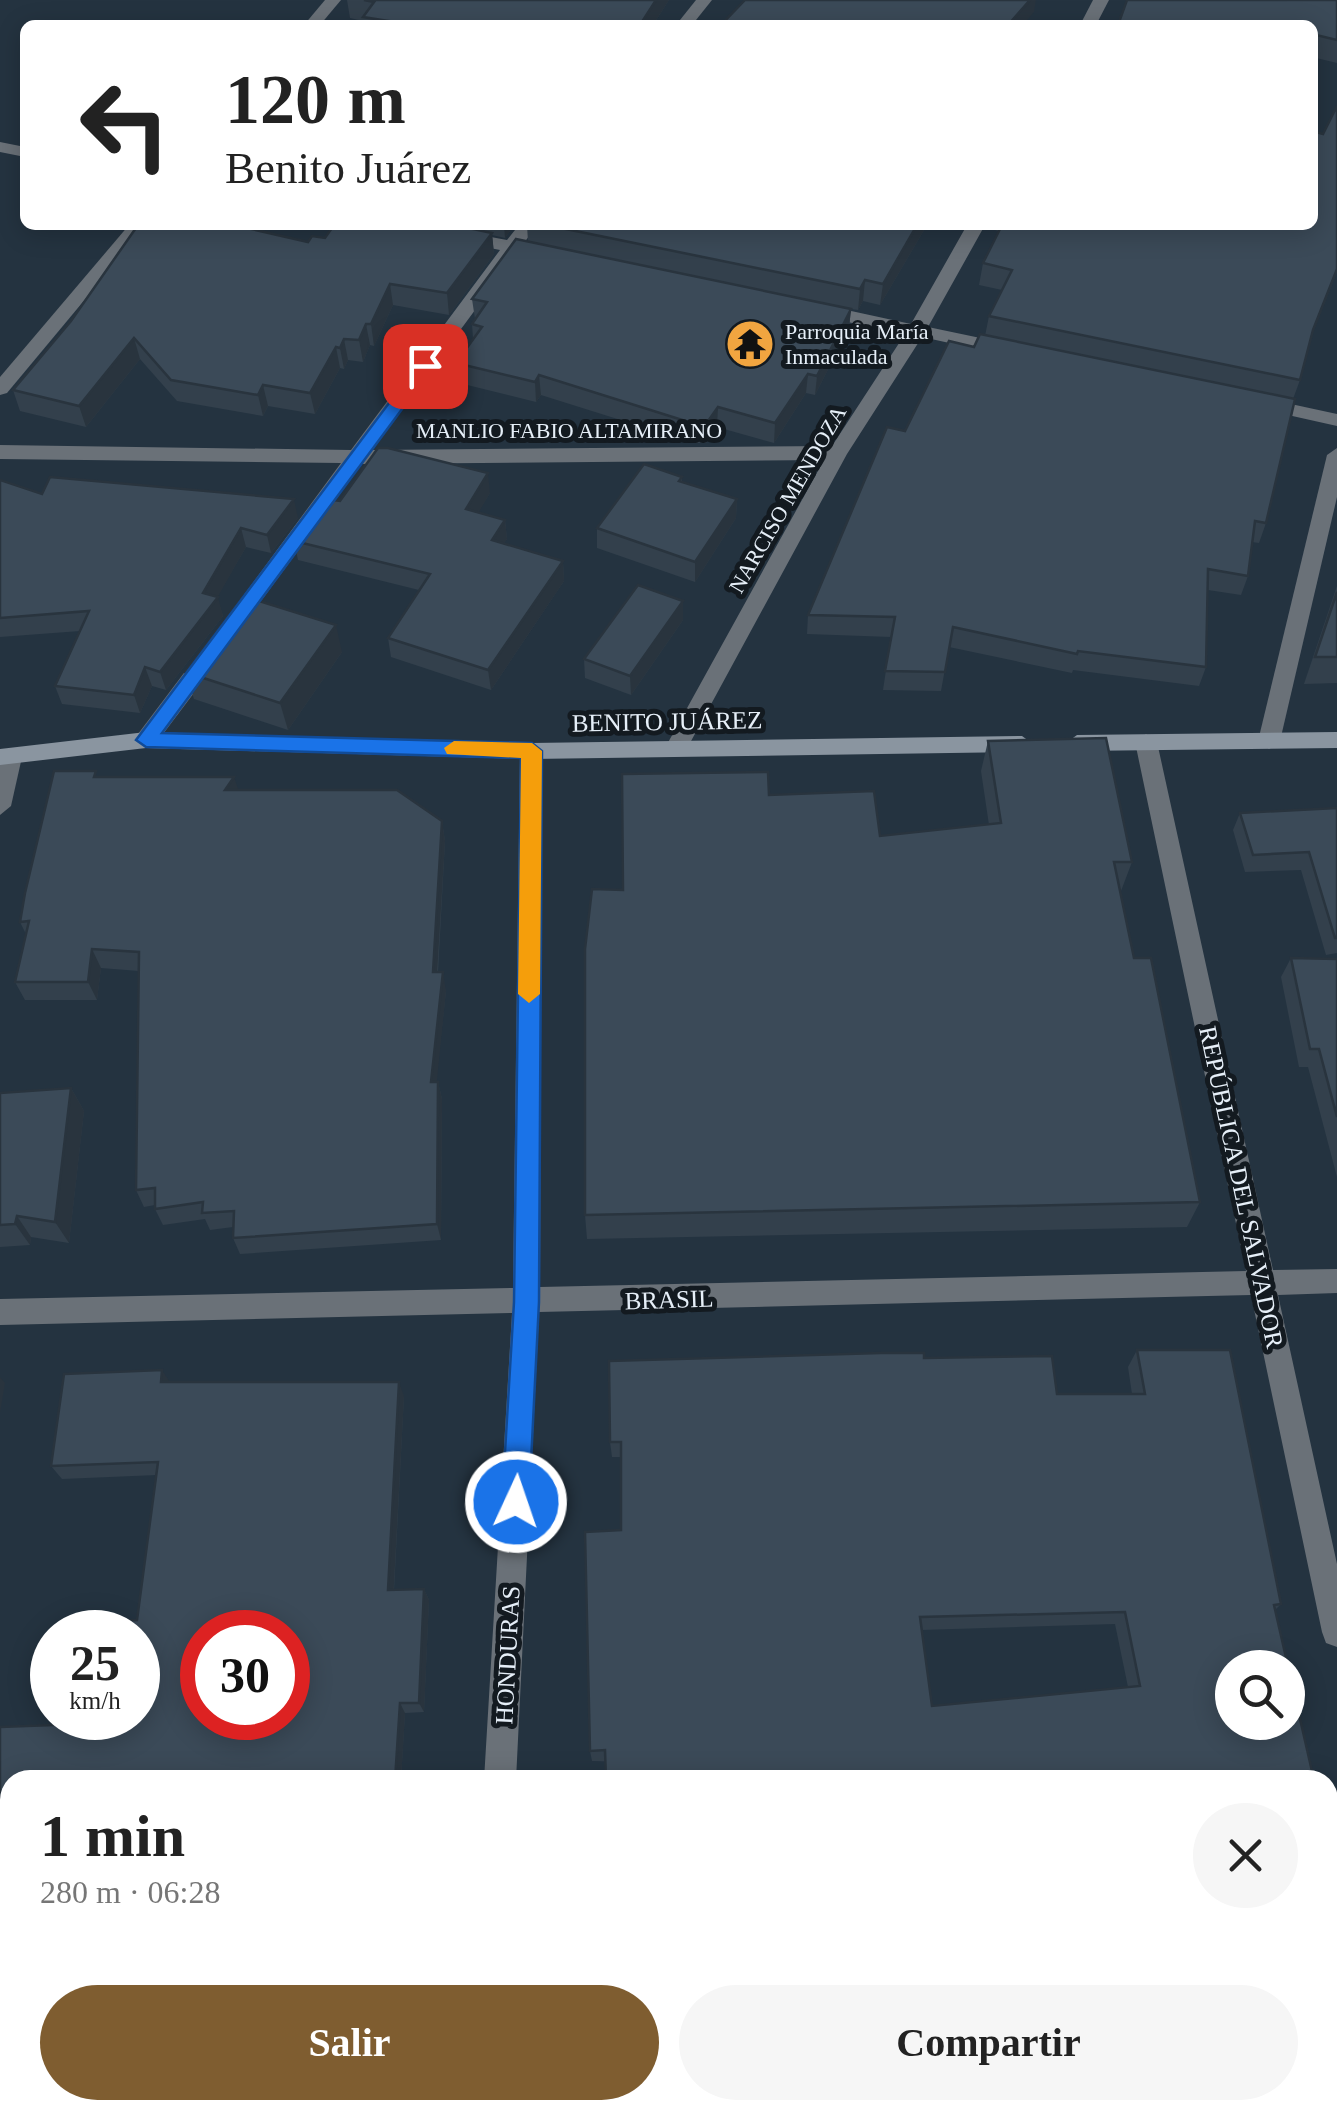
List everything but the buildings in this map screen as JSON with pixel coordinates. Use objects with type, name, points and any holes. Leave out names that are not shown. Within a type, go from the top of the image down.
[{"type":"street","points":[[316,20],[334,0]]},
{"type":"street","points":[[688,20],[704,0]]},
{"type":"street","points":[[0,390],[134,230]]},
{"type":"street","points":[[425,230],[570,258]]},
{"type":"street","points":[[146,740],[360,457],[524,230]]},
{"type":"street","name":"NARCISO MENDOZA","points":[[676,748],[838,453],[917,330],[973,230]]},
{"type":"street","points":[[802,306],[1032,355]]},
{"type":"street","points":[[1242,400],[1337,420]]},
{"type":"street","name":"MANLIO FABIO ALTAMIRANO","points":[[0,452],[360,457],[838,453]]},
{"type":"street","points":[[1270,741],[1337,454]]},
{"type":"street","name":"BENITO JUÁREZ","points":[[5,757],[146,740],[532,751],[1337,740]]},
{"type":"street","name":"REPÚBLICA DEL SALVADOR","points":[[1146,742],[1337,1632]]},
{"type":"street","name":"HONDURAS","points":[[501,1770],[526,1302],[532,751]]},
{"type":"street","points":[[0,806],[5,757]]},
{"type":"street","name":"BRASIL","points":[[0,1312],[1337,1281]]},
{"type":"slow traffic","points":[[454,748],[532,751],[529,994]]},
{"type":"place","name":"Parroquia María Inmaculada","points":[[750,344]]},
{"type":"route","points":[[425,366],[146,740],[532,751],[526,1302],[516,1502]]}]
